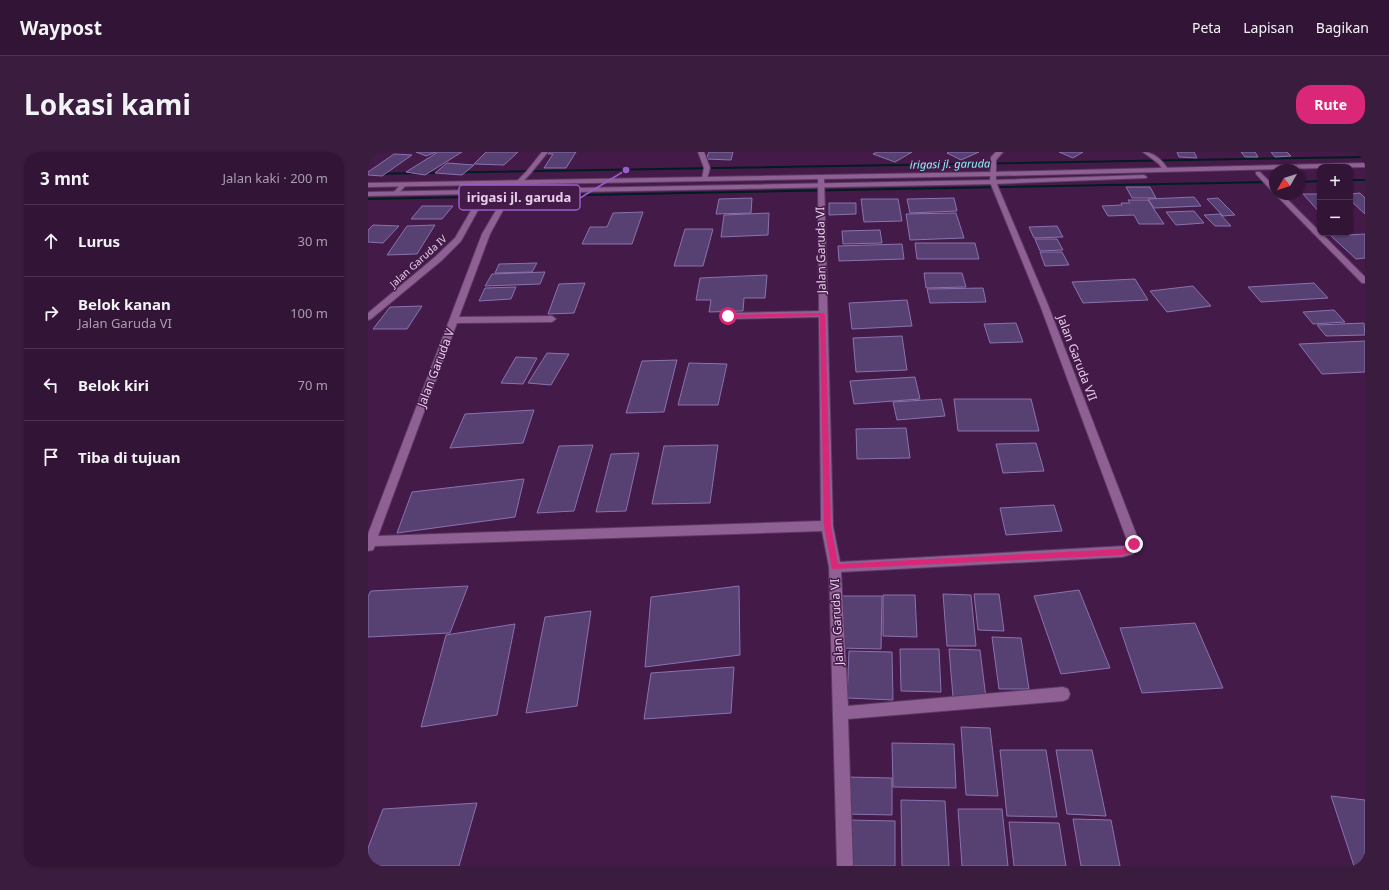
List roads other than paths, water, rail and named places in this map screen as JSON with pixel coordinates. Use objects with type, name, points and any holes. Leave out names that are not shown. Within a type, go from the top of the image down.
[{"type":"street","name":"Jalan Garuda V","points":[[369,545],[486,234],[510,191],[545,152]]},
{"type":"street","points":[[701,152],[707,167],[705,178]]},
{"type":"street","points":[[993,178],[994,157],[1000,152]]},
{"type":"street","points":[[1146,152],[1161,163],[1165,169]]},
{"type":"street","points":[[993,178],[1165,169],[1365,165]]},
{"type":"street","points":[[1353,172],[1365,172]]},
{"type":"street","points":[[1258,173],[1269,185]]},
{"type":"street","points":[[368,194],[485,192],[821,181],[1269,173]]},
{"type":"street","points":[[1305,173],[1317,173]]},
{"type":"street","points":[[368,185],[705,178],[821,181]]},
{"type":"street","name":"Jalan Garuda VII","points":[[835,567],[1122,552],[1129,550],[1134,544],[1044,305],[993,178]]},
{"type":"street","name":"Jalan Garuda VI","points":[[821,181],[822,314],[827,526],[835,567],[845,866]]},
{"type":"street","name":"Jalan Garuda IV","points":[[368,317],[438,259],[458,239],[490,183]]},
{"type":"street","points":[[395,194],[404,184]]},
{"type":"street","points":[[1284,200],[1365,281]]},
{"type":"street","points":[[728,316],[822,314]]},
{"type":"street","points":[[454,320],[552,318]]},
{"type":"street","points":[[369,545],[827,526]]},
{"type":"street","points":[[841,713],[1063,694]]},
{"type":"waterway","name":"irigasi jl. garuda","points":[[368,174],[1365,157]]},
{"type":"waterway","points":[[1353,180],[1365,180]]},
{"type":"waterway","points":[[1305,182],[1317,181]]},
{"type":"waterway","points":[[368,199],[1269,182]]},
{"type":"place","name":"irigasi jl. garuda","points":[[626,170]]}]
